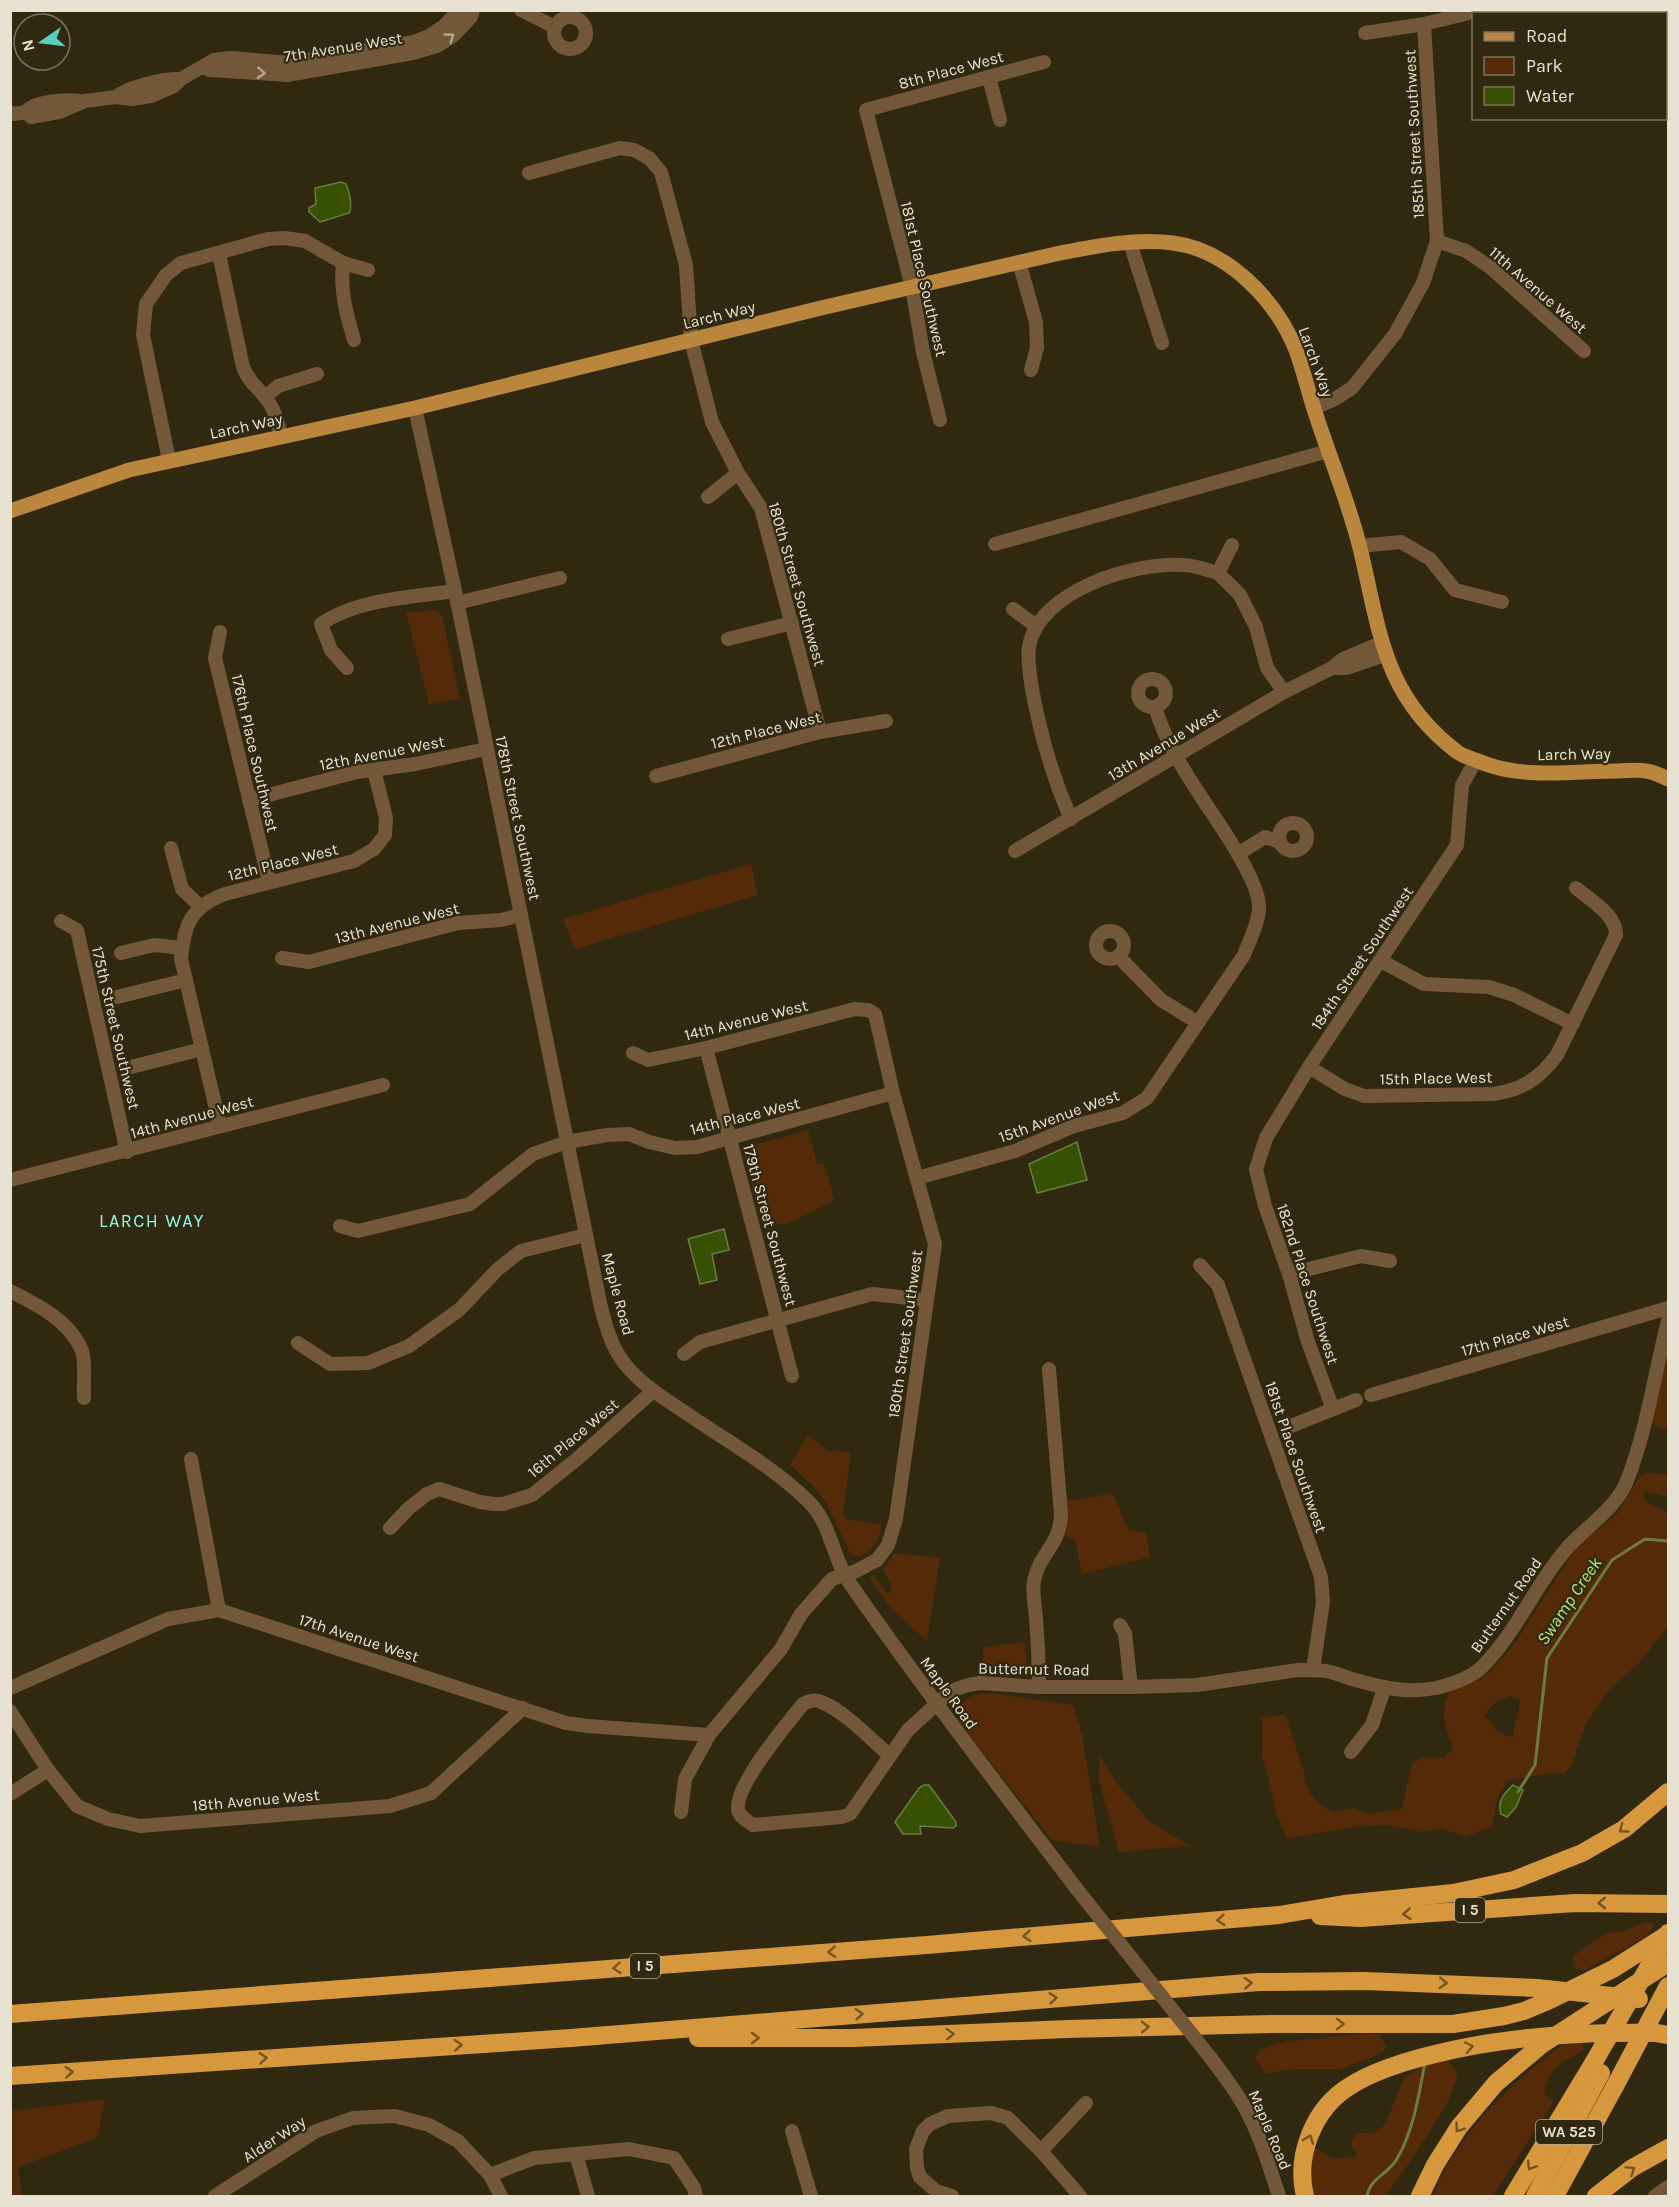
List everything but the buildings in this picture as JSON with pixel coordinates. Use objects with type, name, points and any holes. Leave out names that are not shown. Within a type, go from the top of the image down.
[{"type":"highway","points":[[1279,1915],[1344,1904],[1453,1893],[1514,1880],[1556,1865],[1604,1842],[1624,1829],[1668,1792]]},
{"type":"highway","name":"I 5","points":[[10,2014],[927,1945],[1279,1915],[1361,1918],[1575,1903],[1664,1904]]},
{"type":"highway","points":[[570,2038],[853,2038],[1067,2029],[1275,2024],[1454,2024],[1504,2016],[1533,2007],[1613,1969],[1668,1933]]},
{"type":"highway","points":[[1513,2196],[1599,2065],[1668,1933]]},
{"type":"highway","name":"WA 525","points":[[1534,2196],[1599,2065],[1668,1944]]},
{"type":"highway","points":[[1420,2196],[1435,2165],[1459,2127],[1496,2083],[1541,2045],[1668,1963]]},
{"type":"highway","points":[[10,2076],[570,2038],[1259,1982],[1387,1981],[1537,1988],[1668,2003]]},
{"type":"highway","name":"WA 525","points":[[1555,2196],[1668,1986]]},
{"type":"highway","points":[[1305,2196],[1302,2181],[1304,2155],[1312,2129],[1336,2097],[1348,2086],[1365,2077],[1417,2058],[1499,2041],[1569,2034],[1662,2034]]},
{"type":"highway","points":[[1596,2196],[1632,2168],[1668,2148]]},
{"type":"main road","name":"Larch Way","points":[[10,511],[129,470],[169,460],[415,408],[1019,262],[1096,246],[1173,243],[1198,250],[1223,262],[1244,276],[1280,319],[1296,350],[1328,451],[1346,498],[1383,649],[1406,699],[1434,731],[1458,753],[1517,772],[1544,774],[1585,771],[1647,771],[1668,779]]},
{"type":"street","name":"7th Avenue West","points":[[15,114],[36,105],[69,99],[85,101],[152,96],[174,86],[181,79],[214,60],[231,58],[290,63],[414,42],[444,26],[459,10]]},
{"type":"street","name":"7th Avenue West","points":[[203,67],[210,70],[287,75],[413,53],[437,46],[453,36],[471,17],[473,10]]},
{"type":"street","points":[[521,10],[555,27]]},
{"type":"street","points":[[1365,33],[1425,24],[1472,12]]},
{"type":"street","name":"185th Street Southwest","points":[[1425,24],[1437,241]]},
{"type":"street","name":"8th Place West","points":[[866,110],[1044,62]]},
{"type":"street","points":[[989,77],[1000,120]]},
{"type":"street","name":"181st Place Southwest","points":[[866,110],[912,287],[923,352],[940,420]]},
{"type":"street","name":"180th Street Southwest","points":[[529,173],[620,148],[634,150],[649,158],[661,172],[686,265],[691,340],[712,422],[738,473],[761,507],[820,732]]},
{"type":"street","points":[[169,460],[143,335],[146,304],[165,275],[181,263],[268,239],[285,238],[305,241],[343,263],[368,270]]},
{"type":"street","points":[[1314,408],[1335,399],[1352,388],[1395,334],[1422,283],[1437,241]]},
{"type":"street","name":"11th Avenue West","points":[[1437,241],[1466,251],[1491,268],[1584,351]]},
{"type":"street","points":[[1130,243],[1162,343]]},
{"type":"street","points":[[219,254],[243,367],[248,379],[265,397],[277,418],[281,437]]},
{"type":"street","points":[[1019,262],[1036,322],[1037,348],[1031,370]]},
{"type":"street","points":[[343,263],[340,282],[354,340]]},
{"type":"street","points":[[265,397],[278,386],[317,374]]},
{"type":"street","name":"178th Street Southwest","points":[[415,408],[456,597],[586,1235]]},
{"type":"street","points":[[994,544],[1328,451]]},
{"type":"street","points":[[708,497],[738,473]]},
{"type":"street","points":[[1359,546],[1401,542],[1430,559],[1455,590],[1502,602]]},
{"type":"street","points":[[1218,573],[1232,545]]},
{"type":"street","points":[[1071,819],[1055,778],[1036,709],[1029,670],[1029,648],[1036,626],[1050,608],[1075,591],[1105,579],[1148,567],[1183,565],[1218,573],[1240,595],[1256,627],[1267,668],[1284,692]]},
{"type":"street","points":[[347,668],[331,650],[321,624],[333,616],[384,601],[456,597],[561,578]]},
{"type":"street","points":[[1012,609],[1036,626]]},
{"type":"street","points":[[728,639],[792,623]]},
{"type":"street","name":"176th Place Southwest","points":[[220,632],[215,658],[269,881]]},
{"type":"street","name":"13th Avenue West","points":[[1015,851],[1284,692],[1332,668],[1343,659],[1383,649]]},
{"type":"street","name":"15th Avenue West","points":[[917,1178],[1015,1151],[1074,1126],[1123,1113],[1147,1098],[1244,955],[1259,907],[1250,878],[1238,854],[1177,756],[1161,726],[1155,707]]},
{"type":"street","name":"12th Place West","points":[[656,776],[820,732],[886,721]]},
{"type":"street","name":"12th Avenue West","points":[[249,800],[357,772],[415,764],[486,748]]},
{"type":"street","name":"184th Street Southwest","points":[[1256,1169],[1266,1138],[1309,1067],[1457,845],[1462,785],[1476,760]]},
{"type":"street","name":"12th Place West","points":[[197,911],[209,900],[225,894],[354,861],[374,849],[385,835],[386,818],[374,770]]},
{"type":"street","points":[[1238,854],[1265,837],[1280,842]]},
{"type":"street","points":[[171,848],[182,889],[197,911],[182,948],[181,959],[220,1126]]},
{"type":"street","name":"15th Place West","points":[[1309,1067],[1345,1089],[1364,1096],[1493,1094],[1512,1091],[1544,1072],[1557,1055],[1573,1024],[1614,941],[1616,930],[1612,919],[1576,888]]},
{"type":"street","name":"13th Avenue West","points":[[282,958],[309,962],[458,923],[501,920],[521,915]]},
{"type":"street","name":"175th Street Southwest","points":[[61,921],[77,930],[126,1152]]},
{"type":"street","points":[[121,953],[153,945],[182,948]]},
{"type":"street","points":[[1118,956],[1161,1000],[1197,1022]]},
{"type":"street","points":[[1380,961],[1424,984],[1489,987],[1514,995],[1573,1024]]},
{"type":"street","points":[[117,997],[186,980]]},
{"type":"street","name":"14th Avenue West","points":[[633,1053],[648,1060],[706,1048],[855,1009],[868,1010]]},
{"type":"street","name":"180th Street Southwest","points":[[843,1575],[876,1560],[888,1545],[896,1520],[935,1244],[893,1093],[875,1014],[868,1010]]},
{"type":"street","name":"179th Street Southwest","points":[[706,1048],[792,1376]]},
{"type":"street","points":[[131,1067],[202,1049]]},
{"type":"street","name":"14th Avenue West","points":[[10,1180],[382,1085]]},
{"type":"street","name":"14th Place West","points":[[340,1226],[358,1231],[470,1204],[533,1154],[567,1142],[607,1135],[629,1134],[675,1149],[698,1147],[893,1093]]},
{"type":"street","name":"182nd Place Southwest","points":[[1256,1169],[1265,1206],[1289,1274],[1308,1342],[1333,1409]]},
{"type":"street","points":[[298,1342],[330,1364],[368,1363],[409,1346],[459,1310],[498,1269],[520,1251],[586,1235]]},
{"type":"street","name":"Maple Road","points":[[586,1235],[609,1336],[626,1366],[653,1390],[768,1468],[811,1503],[832,1539],[843,1575],[935,1704],[1231,2084],[1245,2108],[1279,2196]]},
{"type":"street","points":[[1289,1274],[1361,1256],[1389,1261]]},
{"type":"street","name":"181st Place Southwest","points":[[1200,1265],[1218,1285],[1320,1576],[1323,1602],[1313,1670]]},
{"type":"street","points":[[10,1291],[35,1303],[67,1327],[83,1352],[84,1398]]},
{"type":"street","points":[[684,1354],[699,1342],[872,1294],[927,1300]]},
{"type":"street","name":"17th Place West","points":[[1371,1395],[1668,1308]]},
{"type":"street","name":"Butternut Road","points":[[889,1755],[832,1707],[815,1700],[803,1704],[754,1770],[738,1797],[737,1810],[742,1818],[753,1825],[822,1819],[850,1814],[908,1730],[951,1691],[980,1683],[1039,1687],[1131,1687],[1197,1684],[1313,1670],[1327,1671],[1384,1689],[1405,1691],[1437,1688],[1477,1671],[1509,1635],[1541,1581],[1568,1547],[1611,1505],[1625,1486],[1646,1424],[1668,1321]]},
{"type":"street","points":[[1039,1687],[1040,1656],[1034,1583],[1039,1564],[1057,1539],[1061,1529],[1049,1369]]},
{"type":"street","name":"16th Place West","points":[[390,1528],[409,1508],[427,1494],[439,1489],[494,1504],[503,1504],[532,1495],[577,1459],[653,1390]]},
{"type":"street","points":[[1291,1426],[1356,1401]]},
{"type":"street","points":[[191,1460],[204,1519],[219,1610]]},
{"type":"street","points":[[681,1812],[686,1779],[709,1735],[781,1649],[801,1614],[832,1579],[843,1575]]},
{"type":"street","name":"17th Avenue West","points":[[10,1688],[168,1618],[219,1610],[566,1723],[709,1735]]},
{"type":"street","points":[[1120,1625],[1125,1633],[1131,1687]]},
{"type":"street","points":[[1351,1752],[1372,1725],[1384,1689]]},
{"type":"street","name":"18th Avenue West","points":[[10,1711],[48,1770],[77,1806],[108,1819],[140,1826],[390,1806],[431,1793],[523,1708]]},
{"type":"street","points":[[10,1794],[48,1770]]},
{"type":"street","points":[[1041,2151],[1086,2103]]},
{"type":"street","points":[[952,2196],[936,2190],[920,2177],[916,2149],[923,2131],[938,2119],[948,2116],[991,2113],[1008,2118],[1041,2151],[1080,2196]]},
{"type":"street","name":"Alder Way","points":[[214,2196],[316,2131],[353,2118],[395,2116],[429,2125],[458,2141],[490,2175],[501,2196]]},
{"type":"street","points":[[792,2131],[811,2196]]},
{"type":"street","points":[[490,2175],[534,2158],[629,2149],[674,2158],[694,2188],[696,2196]]},
{"type":"street","points":[[576,2154],[588,2196]]},
{"type":"street","points":[[1655,2196],[1668,2187]]},
{"type":"green space","points":[[438,611],[442,616],[460,698],[429,705],[406,613]]},
{"type":"green space","points":[[751,864],[758,895],[575,949],[563,919]]},
{"type":"green space","points":[[808,1130],[817,1164],[824,1163],[834,1200],[789,1223],[766,1223],[760,1217],[745,1154],[751,1146]]},
{"type":"green space","points":[[1668,1338],[1668,1429],[1665,1430],[1651,1422]]},
{"type":"green space","points":[[808,1435],[827,1450],[851,1453],[843,1512],[846,1519],[881,1525],[874,1546],[867,1553],[856,1557],[850,1553],[828,1506],[814,1487],[790,1464]]},
{"type":"green space","points":[[1645,1473],[1668,1474],[1668,1493],[1664,1496],[1644,1491],[1645,1501],[1668,1513],[1668,1627],[1637,1665],[1609,1690],[1585,1725],[1572,1764],[1564,1774],[1551,1773],[1507,1781],[1498,1796],[1492,1827],[1466,1836],[1439,1828],[1422,1832],[1386,1825],[1351,1827],[1287,1839],[1277,1815],[1262,1754],[1262,1718],[1285,1714],[1304,1772],[1305,1782],[1311,1795],[1322,1806],[1334,1812],[1352,1808],[1369,1814],[1402,1809],[1412,1763],[1423,1757],[1444,1758],[1453,1748],[1444,1713],[1450,1691],[1481,1679],[1491,1671],[1515,1643],[1577,1546],[1618,1513],[1638,1479]],"holes":[[[1511,1696],[1519,1700],[1513,1737],[1499,1733],[1484,1716],[1502,1699]]]},
{"type":"green space","points":[[1112,1493],[1129,1531],[1146,1533],[1150,1557],[1082,1574],[1075,1540],[1064,1535],[1065,1497],[1073,1501]]},
{"type":"green space","points":[[895,1553],[940,1558],[927,1641],[892,1609],[869,1578],[874,1575],[888,1595],[892,1587],[883,1569]]},
{"type":"green space","points":[[1025,1642],[1027,1670],[1024,1676],[983,1673],[983,1647]]},
{"type":"green space","points":[[990,1693],[1073,1705],[1082,1734],[1100,1847],[1052,1840],[958,1721],[963,1702],[971,1696]]},
{"type":"green space","points":[[1100,1755],[1116,1782],[1150,1822],[1190,1846],[1119,1852],[1099,1780]]},
{"type":"green space","points":[[1646,1922],[1655,1924],[1647,1936],[1585,1970],[1575,1969],[1572,1958],[1600,1937]]},
{"type":"green space","points":[[1363,2034],[1380,2035],[1387,2048],[1378,2055],[1341,2069],[1291,2069],[1266,2074],[1255,2059],[1259,2050],[1287,2041]]},
{"type":"green space","points":[[1565,2043],[1583,2043],[1583,2051],[1557,2066],[1549,2076],[1544,2093],[1553,2102],[1493,2196],[1433,2196],[1456,2151],[1488,2111],[1525,2075]]},
{"type":"green space","points":[[1448,2060],[1458,2075],[1446,2106],[1385,2196],[1315,2196],[1310,2172],[1311,2160],[1316,2148],[1332,2159],[1357,2156],[1351,2143],[1356,2133],[1373,2133],[1385,2125],[1404,2078],[1429,2063]]},
{"type":"green space","points":[[105,2099],[97,2138],[18,2167],[22,2196],[11,2196],[11,2111]]},
{"type":"water","points":[[341,182],[346,184],[349,195],[351,206],[349,213],[320,222],[309,212],[309,208],[316,204],[315,188]]},
{"type":"water","points":[[1077,1142],[1087,1180],[1037,1193],[1029,1164]]},
{"type":"water","points":[[724,1229],[729,1250],[712,1254],[717,1280],[700,1284],[688,1239]]},
{"type":"water","points":[[929,1785],[956,1822],[956,1826],[953,1828],[920,1826],[921,1834],[903,1834],[895,1822],[919,1788]]},
{"type":"water","points":[[1513,1785],[1523,1790],[1516,1807],[1507,1817],[1501,1814],[1500,1805],[1504,1794]]},
{"type":"waterway","name":"Swamp Creek","points":[[1518,1792],[1535,1765],[1547,1658],[1612,1560],[1645,1539],[1668,1541]]},
{"type":"waterway","name":"Swamp Creek","points":[[1367,2196],[1372,2184],[1395,2163],[1404,2146],[1415,2111],[1425,2062]]},
{"type":"district","name":"LARCH WAY","points":[[152,1221]]}]
